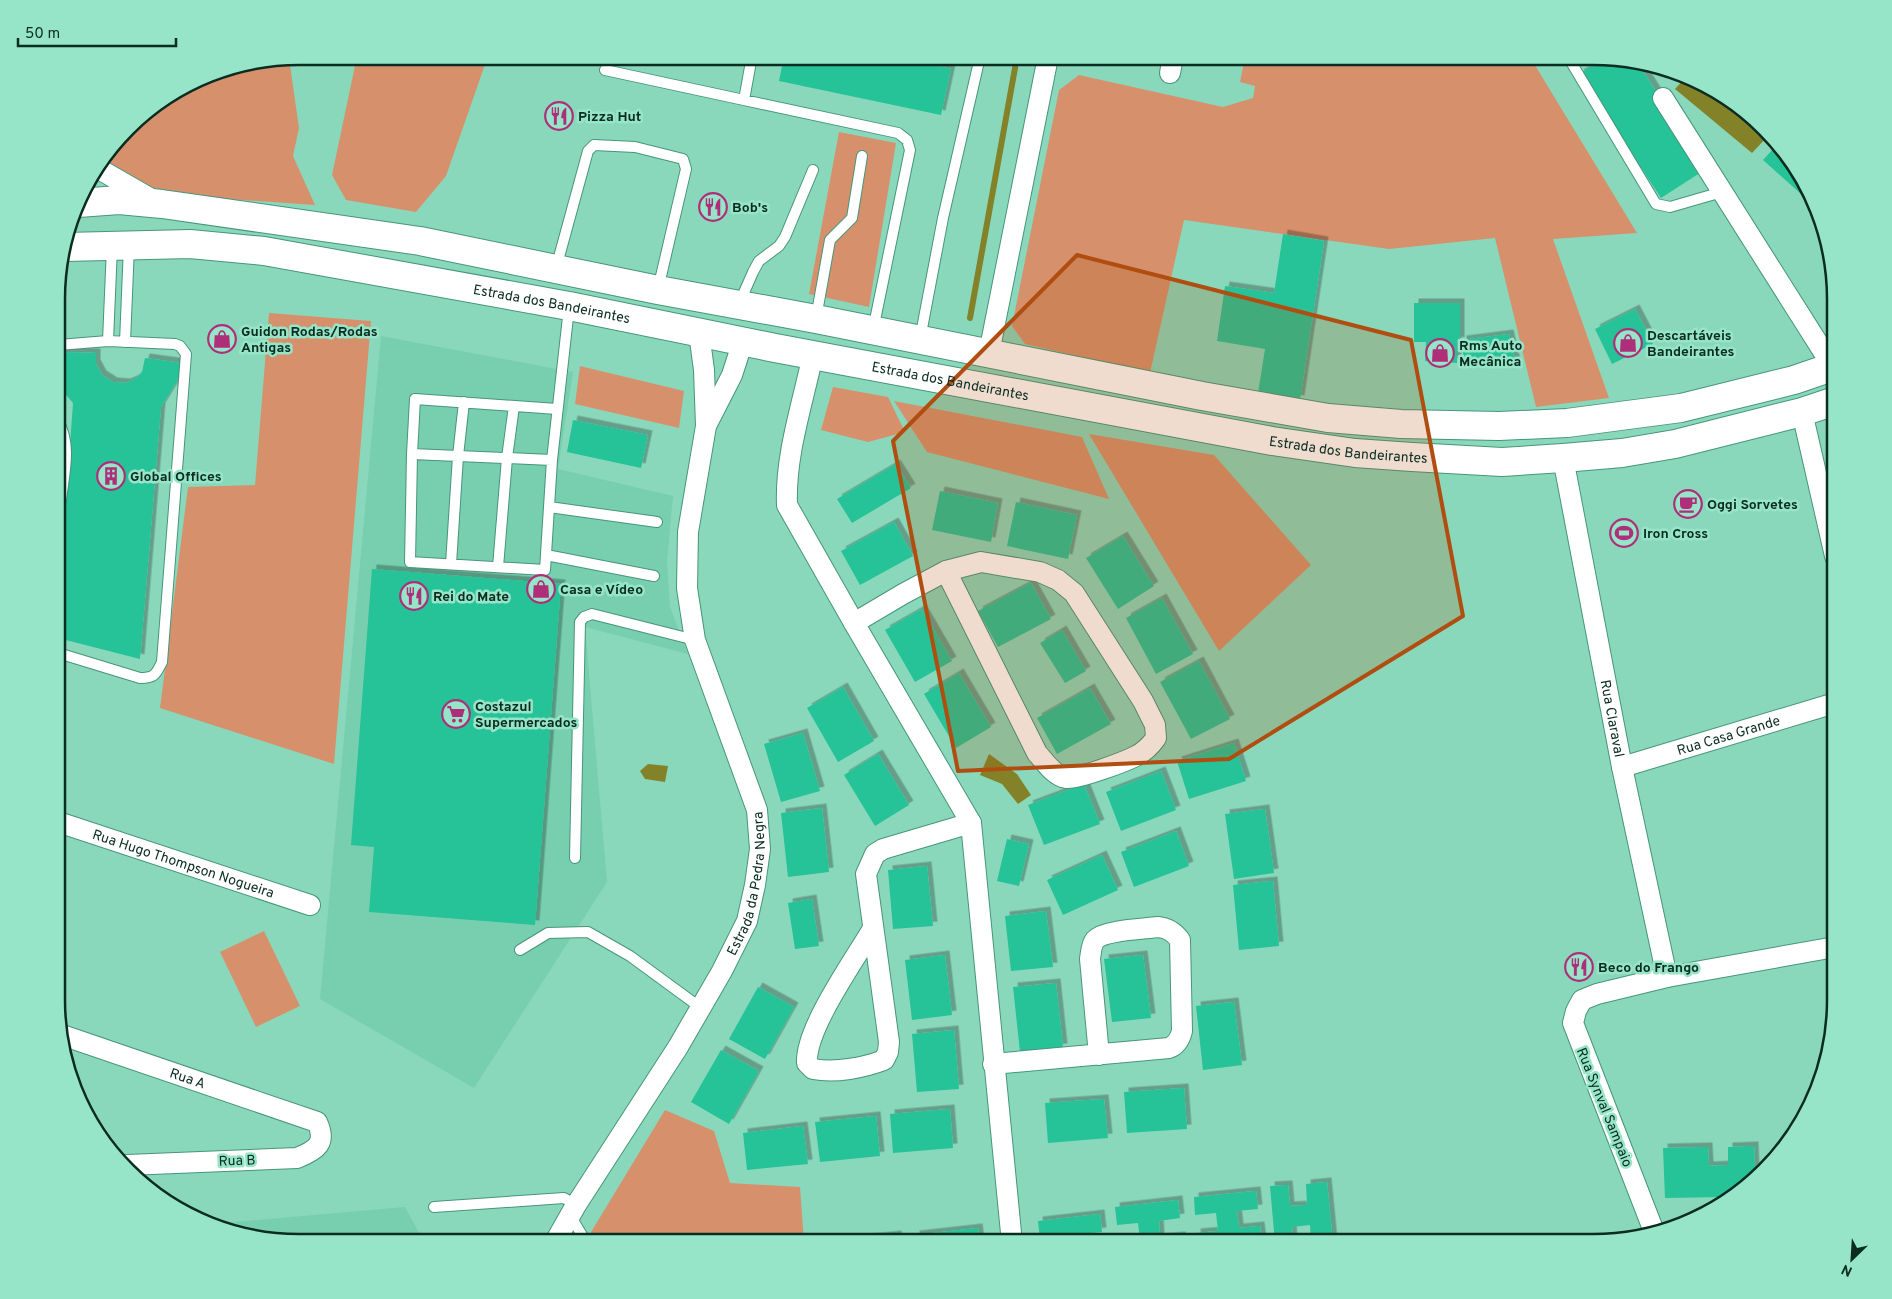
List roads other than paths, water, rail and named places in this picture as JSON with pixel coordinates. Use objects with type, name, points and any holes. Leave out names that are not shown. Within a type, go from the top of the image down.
[{"type":"main road","name":"Estrada dos Bandeirantes","points":[[86,202],[120,200],[162,204],[420,241],[658,290],[873,330],[1202,396],[1328,418],[1401,424],[1490,426],[1568,423],[1681,408],[1794,380],[1827,368]]},
{"type":"main road","name":"Estrada dos Bandeirantes","points":[[71,247],[190,244],[264,251],[569,306],[700,333],[1272,441],[1355,453],[1502,462],[1622,453],[1675,444],[1802,412],[1827,404]]},
{"type":"street","points":[[989,353],[1046,65]]},
{"type":"street","points":[[1663,98],[1827,355]]},
{"type":"street","points":[[103,171],[162,204]]},
{"type":"street","name":"Estrada da Pedra Negra","points":[[560,1234],[672,1056],[722,971],[747,921],[755,885],[760,849],[757,810],[695,640],[687,588],[688,532],[706,426],[704,370],[700,333]]},
{"type":"street","name":"Estrada da Pedra Negra","points":[[706,426],[732,375],[743,341]]},
{"type":"street","points":[[814,354],[789,465],[786,485],[787,504],[971,823],[993,1064],[1011,1234]]},
{"type":"street","points":[[1802,412],[1827,521]]},
{"type":"street","name":"Rua Claraval","points":[[1563,458],[1622,767],[1667,977]]},
{"type":"street","points":[[854,623],[946,571],[981,562],[1040,572],[1058,580],[1074,593],[1143,701],[1155,725],[1156,738],[1150,746],[1137,756],[1088,774],[1066,778],[1054,772],[1037,753],[946,571]]},
{"type":"street","name":"Rua Casa Grande","points":[[1622,767],[1827,706]]},
{"type":"street","points":[[872,930],[829,1002],[812,1036],[807,1063],[813,1069],[852,1068],[872,1065],[886,1058],[889,1042],[872,930],[866,874],[875,854],[884,849],[971,823]]},
{"type":"street","name":"Rua Hugo Thompson Nogueira","points":[[65,824],[310,905]]},
{"type":"street","points":[[993,1064],[1169,1048],[1174,1046],[1180,1039],[1182,1031],[1180,940],[1175,933],[1158,926],[1103,934],[1094,940],[1090,959],[1099,1054]]},
{"type":"street","points":[[1667,977],[1827,947]]},
{"type":"street","name":"Rua Synval Sampaio","points":[[1652,1227],[1573,1023],[1576,1011],[1582,1000],[1597,994],[1667,977]]},
{"type":"street","name":"Rua A","points":[[68,1037],[317,1122]]},
{"type":"street","name":"Rua B","points":[[132,1165],[297,1158],[309,1154],[319,1143],[322,1135],[317,1122]]},
{"type":"lane","points":[[744,100],[750,65]]},
{"type":"lane","points":[[920,340],[943,218],[978,65]]},
{"type":"lane","points":[[1573,65],[1656,204],[1670,207],[1722,192]]},
{"type":"lane","points":[[605,70],[898,133],[908,140],[910,150],[873,330]]},
{"type":"lane","points":[[556,269],[588,151],[594,145],[635,147],[683,159],[686,169],[658,290]]},
{"type":"lane","points":[[816,319],[830,240],[852,218],[862,156]]},
{"type":"lane","points":[[738,305],[760,261],[778,246],[785,237],[813,170]]},
{"type":"lane","points":[[108,341],[120,245]]},
{"type":"lane","points":[[120,245],[125,342]]},
{"type":"lane","points":[[558,409],[415,399],[410,562],[545,570],[552,460],[558,409],[569,306]]},
{"type":"lane","points":[[65,344],[108,341],[175,344],[180,346],[186,354],[162,662],[155,676],[140,678],[65,655]]},
{"type":"lane","points":[[451,564],[458,456],[464,402]]},
{"type":"lane","points":[[498,567],[507,458],[514,406]]},
{"type":"lane","points":[[65,437],[67,449],[65,466]]},
{"type":"lane","points":[[412,454],[552,460]]},
{"type":"lane","points":[[549,507],[658,522]]},
{"type":"lane","points":[[546,555],[654,576]]},
{"type":"lane","points":[[574,858],[580,622],[584,617],[592,614],[695,640]]},
{"type":"lane","points":[[520,950],[548,933],[588,932],[630,956],[701,1008]]},
{"type":"lane","points":[[434,1207],[564,1198],[573,1210],[583,1234]]},
{"type":"waterway","points":[[970,318],[1016,65]]},
{"type":"place","name":"Pizza Hut","points":[[559,116]]},
{"type":"place","name":"Bob's","points":[[713,207]]},
{"type":"place","name":"Guidon Rodas/Rodas Antigas","points":[[222,339]]},
{"type":"place","name":"Descartáveis Bandeirantes","points":[[1628,343]]},
{"type":"place","name":"Rms Auto Mecânica","points":[[1440,353]]},
{"type":"place","name":"Global Offices","points":[[111,476]]},
{"type":"place","name":"Oggi Sorvetes","points":[[1688,504]]},
{"type":"place","name":"Iron Cross","points":[[1624,533]]},
{"type":"place","name":"Casa e Vídeo","points":[[541,589]]},
{"type":"place","name":"Rei do Mate","points":[[414,596]]},
{"type":"place","name":"Costazul Supermercados","points":[[456,714]]},
{"type":"place","name":"Beco do Frango","points":[[1579,967]]}]
